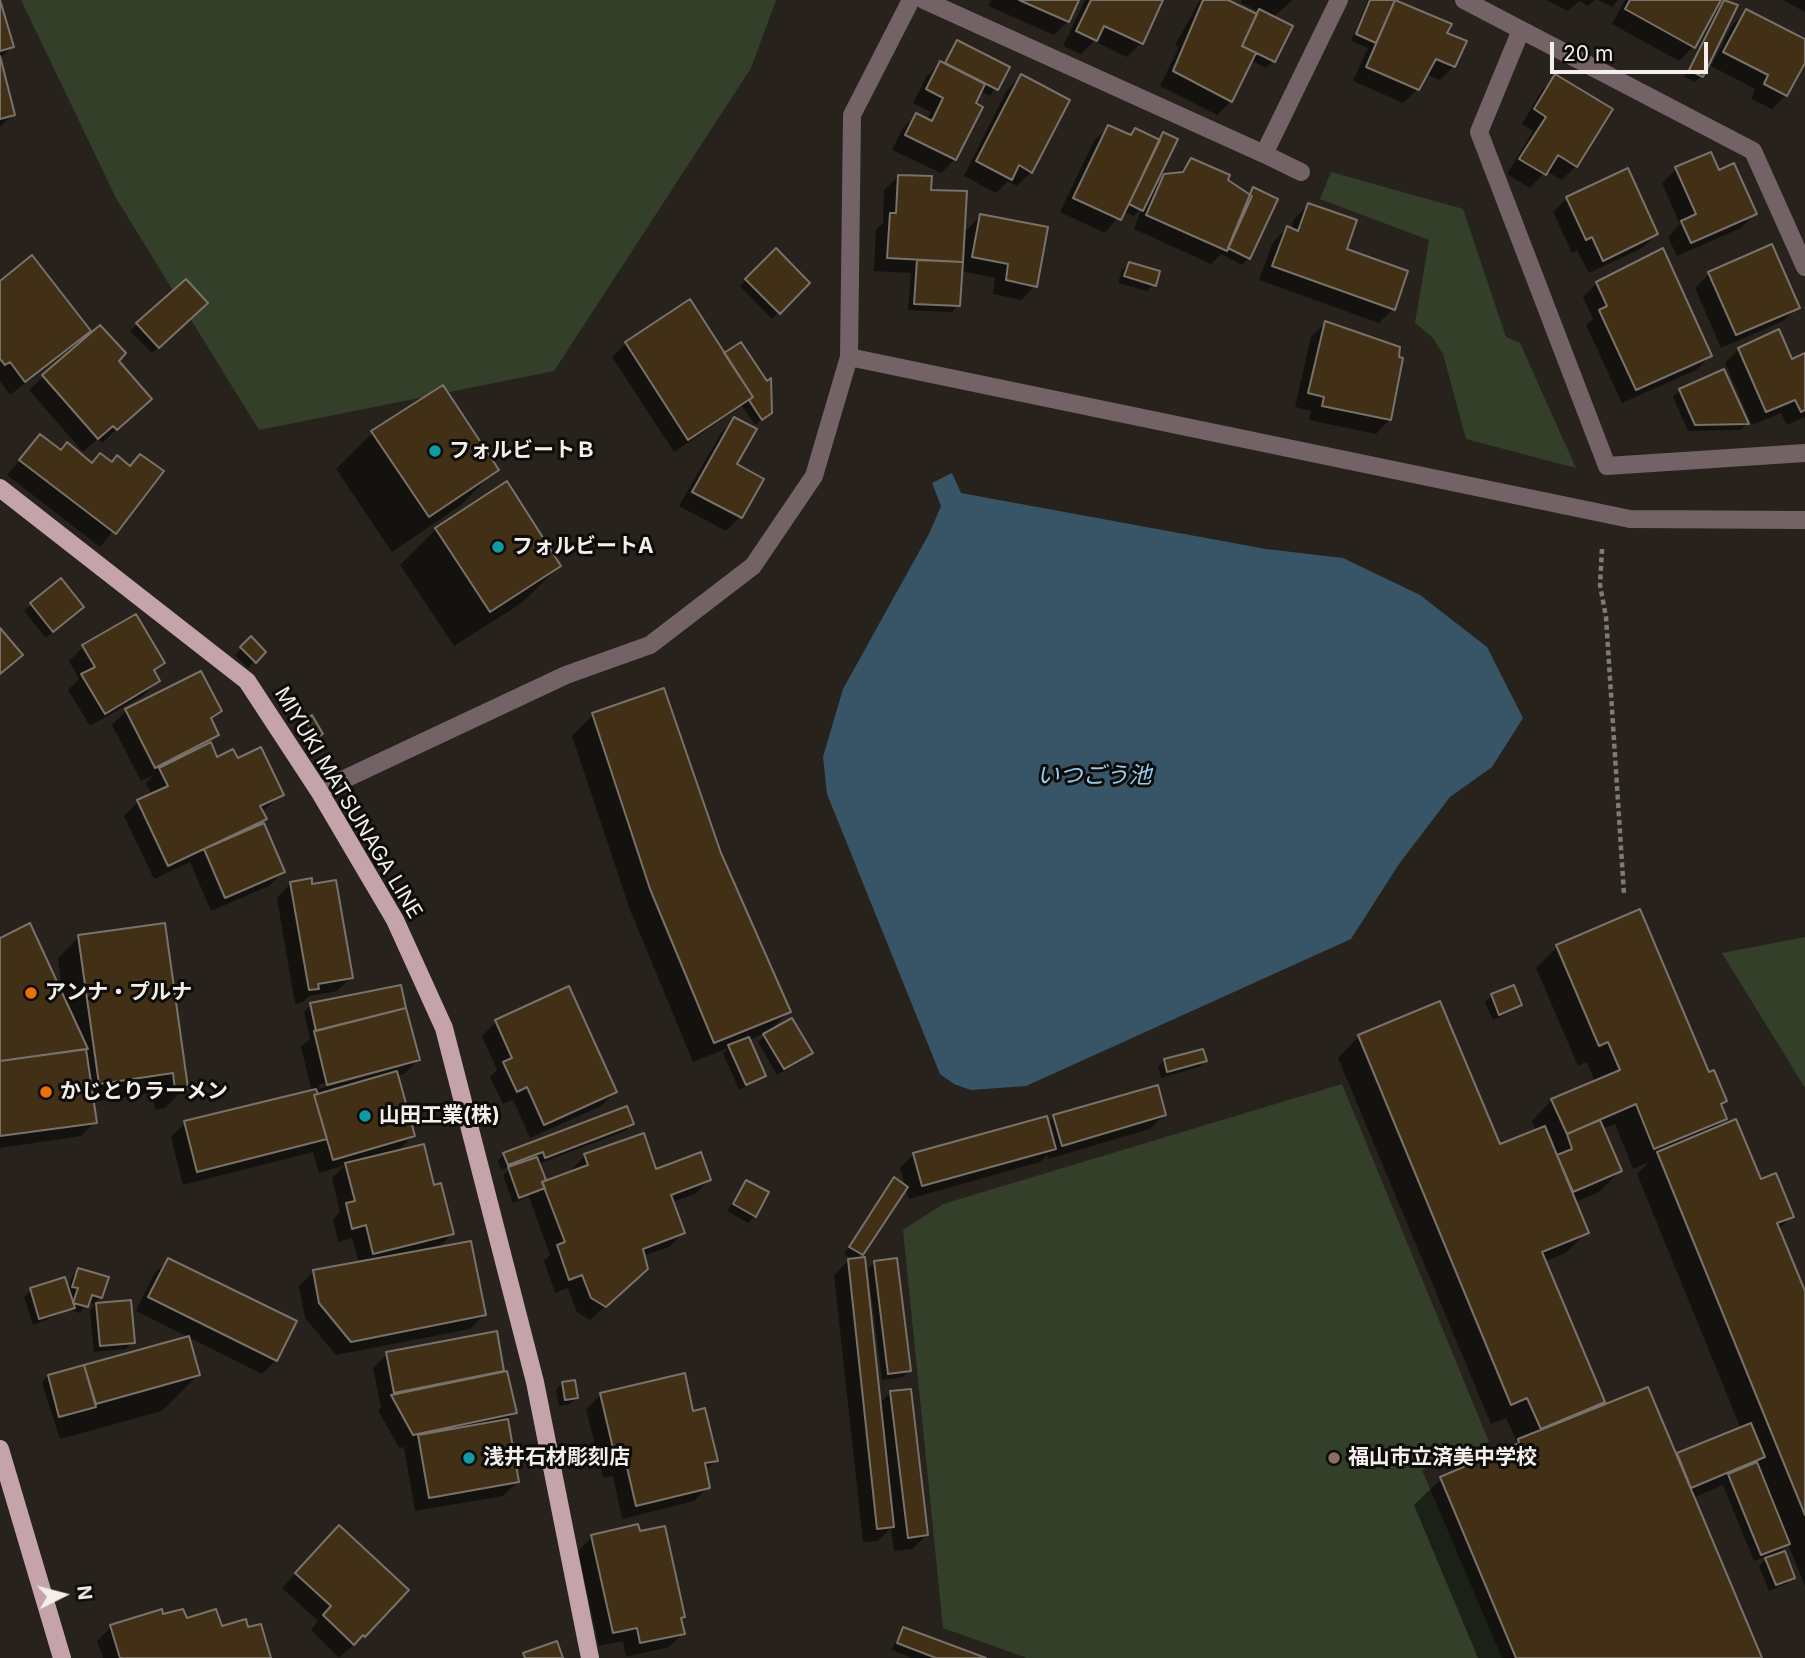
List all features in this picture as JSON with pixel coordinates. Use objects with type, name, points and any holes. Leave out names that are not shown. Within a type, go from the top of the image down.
[{"type":"main road","name":"MIYUKI MATSUNAGA LINE","points":[[0,488],[247,681],[319,791],[395,920],[444,1028],[535,1382],[590,1658]]},
{"type":"main road","points":[[0,1449],[62,1658]]},
{"type":"street","points":[[319,791],[565,675],[650,645],[753,566],[814,476],[849,357],[852,115],[911,0]]},
{"type":"street","points":[[924,0],[1301,172]]},
{"type":"street","points":[[1264,154],[1339,0]]},
{"type":"street","points":[[1464,0],[1753,151],[1805,267]]},
{"type":"street","points":[[1521,30],[1479,132],[1607,466],[1805,453]]},
{"type":"street","points":[[849,357],[1630,519],[1805,520]]},
{"type":"path","points":[[1603,513],[1600,585],[1606,617],[1624,894]]},
{"type":"green space","points":[[21,0],[776,0],[751,68],[554,371],[259,430],[116,198]]},
{"type":"green space","points":[[1331,172],[1463,209],[1506,337],[1520,343],[1576,468],[1466,439],[1443,354],[1432,337],[1415,323],[1429,240],[1320,199]]},
{"type":"green space","points":[[1805,937],[1805,1088],[1722,953]]},
{"type":"green space","points":[[1342,1084],[1489,1442],[1422,1470],[1502,1658],[1027,1658],[943,1628],[903,1230],[943,1204]]},
{"type":"water","name":"いつごう池","points":[[952,473],[961,493],[1266,549],[1343,558],[1420,595],[1487,647],[1523,718],[1492,767],[1450,797],[1399,864],[1351,939],[1026,1086],[971,1090],[954,1084],[940,1074],[827,794],[823,757],[843,689],[930,532],[941,506],[932,483]]},
{"type":"building","points":[[0,0],[14,47],[0,51]]},
{"type":"building","points":[[1019,0],[1079,0],[1069,22]]},
{"type":"building","points":[[1091,0],[1163,0],[1143,44],[1104,26],[1097,41],[1076,31]]},
{"type":"building","points":[[1203,0],[1228,0],[1257,14],[1242,46],[1256,53],[1232,102],[1173,71]]},
{"type":"building","points":[[1370,0],[1395,0],[1376,43],[1356,34]]},
{"type":"building","points":[[1395,0],[1452,24],[1447,33],[1467,41],[1455,67],[1436,59],[1419,90],[1366,67]]},
{"type":"building","points":[[1630,0],[1721,0],[1695,48],[1625,9]]},
{"type":"building","points":[[1724,0],[1738,5],[1703,77],[1689,70]]},
{"type":"building","points":[[1259,9],[1293,26],[1275,62],[1242,46]]},
{"type":"building","points":[[1746,9],[1805,39],[1805,63],[1787,96],[1764,84],[1768,75],[1723,52]]},
{"type":"building","points":[[957,40],[1010,67],[998,90],[945,63]]},
{"type":"building","points":[[0,56],[15,115],[0,119]]},
{"type":"building","points":[[940,61],[985,84],[976,103],[983,107],[956,160],[905,135],[916,113],[932,121],[943,98],[926,89]]},
{"type":"building","points":[[1021,74],[1070,100],[1032,173],[1019,165],[1012,180],[976,161]]},
{"type":"building","points":[[1555,74],[1613,109],[1577,167],[1558,155],[1546,175],[1519,159],[1546,117],[1534,109]]},
{"type":"building","points":[[1108,125],[1131,135],[1135,128],[1160,140],[1121,220],[1073,198]]},
{"type":"building","points":[[1163,132],[1178,139],[1143,211],[1129,204]]},
{"type":"building","points":[[1711,152],[1719,170],[1734,163],[1757,214],[1691,243],[1681,221],[1696,214],[1675,167]]},
{"type":"building","points":[[1191,158],[1230,175],[1228,180],[1252,196],[1227,251],[1146,215],[1164,174],[1183,172]]},
{"type":"building","points":[[1628,168],[1658,234],[1603,261],[1592,237],[1586,240],[1566,197]]},
{"type":"building","points":[[898,175],[932,176],[931,190],[967,191],[963,262],[887,258],[890,213],[896,213]]},
{"type":"building","points":[[1253,187],[1278,199],[1250,259],[1228,248]]},
{"type":"building","points":[[1308,203],[1357,220],[1347,249],[1408,271],[1395,310],[1272,266],[1287,226],[1298,231]]},
{"type":"building","points":[[980,214],[1048,227],[1037,287],[1006,280],[1008,264],[972,257]]},
{"type":"building","points":[[1772,244],[1800,308],[1736,335],[1708,272]]},
{"type":"building","points":[[776,248],[810,283],[780,314],[745,279]]},
{"type":"building","points":[[1663,248],[1712,356],[1636,390],[1599,310],[1607,306],[1596,282]]},
{"type":"building","points":[[32,255],[91,331],[25,382],[10,362],[5,365],[0,359],[0,281]]},
{"type":"building","points":[[917,260],[963,262],[960,306],[914,304]]},
{"type":"building","points":[[1129,262],[1160,271],[1156,286],[1124,276]]},
{"type":"building","points":[[186,279],[208,303],[159,348],[136,323]]},
{"type":"building","points":[[690,299],[753,397],[688,440],[625,342]]},
{"type":"building","points":[[1325,321],[1400,347],[1399,357],[1403,358],[1391,420],[1322,406],[1324,397],[1308,393]]},
{"type":"building","points":[[100,325],[126,353],[119,361],[152,399],[117,430],[113,426],[98,439],[42,375]]},
{"type":"building","points":[[1779,329],[1792,359],[1805,353],[1805,410],[1801,412],[1795,400],[1766,412],[1738,348]]},
{"type":"building","points":[[741,342],[767,381],[771,378],[772,413],[762,420],[749,400],[753,397],[724,353]]},
{"type":"building","points":[[1724,369],[1749,424],[1695,425],[1679,389]]},
{"type":"building","name":"フォルビートＢ","points":[[443,385],[499,470],[429,517],[371,431]]},
{"type":"building","points":[[734,417],[757,429],[737,464],[764,479],[742,518],[692,492]]},
{"type":"building","points":[[40,434],[61,450],[67,442],[92,463],[100,453],[112,462],[117,455],[130,466],[140,454],[164,471],[116,534],[19,460]]},
{"type":"building","name":"フォルビートA","points":[[507,481],[561,566],[490,612],[435,528]]},
{"type":"building","points":[[61,578],[84,607],[53,632],[30,603]]},
{"type":"building","points":[[136,614],[165,663],[154,670],[160,681],[105,714],[81,674],[95,667],[82,645]]},
{"type":"building","points":[[0,628],[23,655],[0,674]]},
{"type":"building","points":[[251,636],[266,652],[256,663],[240,647]]},
{"type":"building","points":[[201,671],[222,711],[211,718],[219,735],[155,768],[125,709]]},
{"type":"building","points":[[664,688],[721,853],[791,1012],[714,1043],[650,889],[592,713]]},
{"type":"building","points":[[312,715],[323,734],[315,739],[305,719]]},
{"type":"building","points":[[211,742],[217,757],[233,749],[238,758],[261,747],[284,795],[260,806],[267,819],[168,866],[137,800],[168,786],[159,768]]},
{"type":"building","points":[[264,823],[285,872],[225,898],[204,849]]},
{"type":"building","points":[[312,878],[312,884],[336,880],[353,978],[318,984],[319,989],[309,990],[290,882]]},
{"type":"building","points":[[1640,909],[1709,1072],[1714,1070],[1727,1101],[1721,1104],[1727,1119],[1654,1149],[1636,1104],[1567,1134],[1551,1099],[1620,1070],[1608,1042],[1599,1046],[1556,945]]},
{"type":"building","name":"アンナ・プルナ","points":[[30,923],[88,1049],[0,1061],[0,938]]},
{"type":"building","points":[[165,923],[188,1088],[175,1090],[173,1073],[99,1084],[78,935]]},
{"type":"building","points":[[401,985],[406,1008],[316,1031],[310,1003]]},
{"type":"building","points":[[1514,985],[1522,1005],[1499,1015],[1491,994]]},
{"type":"building","points":[[569,986],[617,1092],[544,1125],[527,1087],[517,1092],[503,1062],[512,1058],[495,1020]]},
{"type":"building","points":[[1440,1001],[1500,1144],[1545,1126],[1589,1233],[1542,1252],[1605,1402],[1541,1429],[1527,1398],[1511,1405],[1358,1035]]},
{"type":"building","points":[[406,1008],[420,1060],[327,1085],[314,1031]]},
{"type":"building","points":[[792,1018],[813,1053],[784,1069],[763,1034]]},
{"type":"building","points":[[749,1037],[766,1076],[746,1085],[728,1045]]},
{"type":"building","name":"かじとりラーメン","points":[[86,1049],[97,1123],[0,1136],[0,1061]]},
{"type":"building","points":[[1203,1049],[1207,1061],[1167,1072],[1164,1059]]},
{"type":"building","name":"山田工業(株)","points":[[397,1071],[415,1136],[333,1160],[314,1095]]},
{"type":"building","points":[[1158,1085],[1166,1115],[1062,1146],[1053,1115]]},
{"type":"building","points":[[316,1089],[318,1094],[314,1095],[327,1139],[197,1172],[184,1121]]},
{"type":"building","points":[[627,1106],[634,1124],[545,1158],[543,1152],[508,1165],[503,1153]]},
{"type":"building","points":[[1047,1116],[1056,1149],[922,1186],[913,1153]]},
{"type":"building","points":[[1736,1119],[1761,1179],[1776,1173],[1794,1217],[1777,1223],[1805,1291],[1805,1515],[1657,1152]]},
{"type":"building","points":[[1600,1120],[1622,1171],[1573,1192],[1557,1155],[1572,1149],[1567,1134]]},
{"type":"building","points":[[644,1133],[656,1169],[701,1152],[711,1180],[671,1195],[685,1233],[643,1249],[648,1269],[606,1307],[591,1298],[582,1275],[569,1280],[557,1245],[565,1242],[542,1182],[588,1165],[584,1154]]},
{"type":"building","points":[[424,1144],[434,1185],[441,1183],[454,1234],[373,1254],[366,1225],[352,1229],[346,1203],[355,1201],[345,1163]]},
{"type":"building","points":[[537,1157],[546,1180],[542,1182],[545,1188],[519,1198],[508,1167]]},
{"type":"building","points":[[894,1177],[908,1187],[863,1255],[849,1247]]},
{"type":"building","points":[[746,1180],[769,1192],[756,1217],[733,1204]]},
{"type":"building","points":[[471,1241],[486,1315],[351,1342],[319,1303],[313,1270]]},
{"type":"building","points":[[865,1257],[894,1527],[877,1529],[848,1259]]},
{"type":"building","points":[[168,1258],[297,1321],[277,1361],[148,1297]]},
{"type":"building","points":[[897,1258],[911,1371],[888,1374],[874,1261]]},
{"type":"building","points":[[78,1268],[109,1277],[102,1298],[92,1295],[88,1307],[73,1303],[78,1288],[72,1287]]},
{"type":"building","points":[[65,1277],[75,1308],[39,1319],[30,1288]]},
{"type":"building","points":[[131,1300],[135,1343],[100,1346],[96,1303]]},
{"type":"building","points":[[497,1331],[504,1371],[394,1393],[386,1352]]},
{"type":"building","points":[[189,1336],[200,1375],[96,1404],[84,1365]]},
{"type":"building","points":[[84,1365],[96,1407],[59,1417],[48,1375]]},
{"type":"building","points":[[507,1371],[517,1413],[413,1435],[391,1395]]},
{"type":"building","points":[[685,1373],[693,1411],[705,1408],[718,1461],[705,1463],[710,1488],[636,1506],[626,1463],[617,1465],[600,1393]]},
{"type":"building","points":[[575,1380],[578,1398],[565,1400],[562,1382]]},
{"type":"building","points":[[1648,1387],[1762,1658],[1516,1658],[1440,1477],[1519,1443],[1518,1439]]},
{"type":"building","points":[[911,1389],[928,1535],[908,1538],[890,1391]]},
{"type":"building","name":"浅井石材彫刻店","points":[[508,1419],[519,1482],[429,1498],[418,1435]]},
{"type":"building","points":[[1751,1423],[1765,1457],[1691,1488],[1677,1453]]},
{"type":"building","points":[[1757,1462],[1790,1544],[1761,1555],[1728,1474]]},
{"type":"building","points":[[638,1524],[640,1531],[665,1526],[685,1617],[681,1618],[685,1634],[640,1643],[637,1628],[613,1633],[591,1535]]},
{"type":"building","points":[[339,1525],[409,1590],[365,1637],[363,1635],[354,1645],[323,1615],[331,1606],[295,1573]]},
{"type":"building","points":[[1785,1551],[1795,1578],[1776,1585],[1765,1558]]},
{"type":"building","points":[[162,1609],[163,1614],[183,1609],[187,1618],[216,1609],[222,1626],[246,1619],[248,1627],[261,1624],[271,1658],[120,1658],[110,1625]]},
{"type":"building","points":[[903,1627],[986,1658],[936,1658],[897,1643]]},
{"type":"building","points":[[557,1641],[563,1658],[525,1658],[523,1653]]},
{"type":"place","name":"フォルビートＢ","points":[[435,451]]},
{"type":"place","name":"フォルビートA","points":[[498,547]]},
{"type":"place","name":"アンナ・プルナ","points":[[31,993]]},
{"type":"place","name":"かじとりラーメン","points":[[46,1092]]},
{"type":"place","name":"山田工業(株)","points":[[365,1116]]},
{"type":"place","name":"浅井石材彫刻店","points":[[469,1458]]},
{"type":"place","name":"福山市立済美中学校","points":[[1334,1458]]}]
